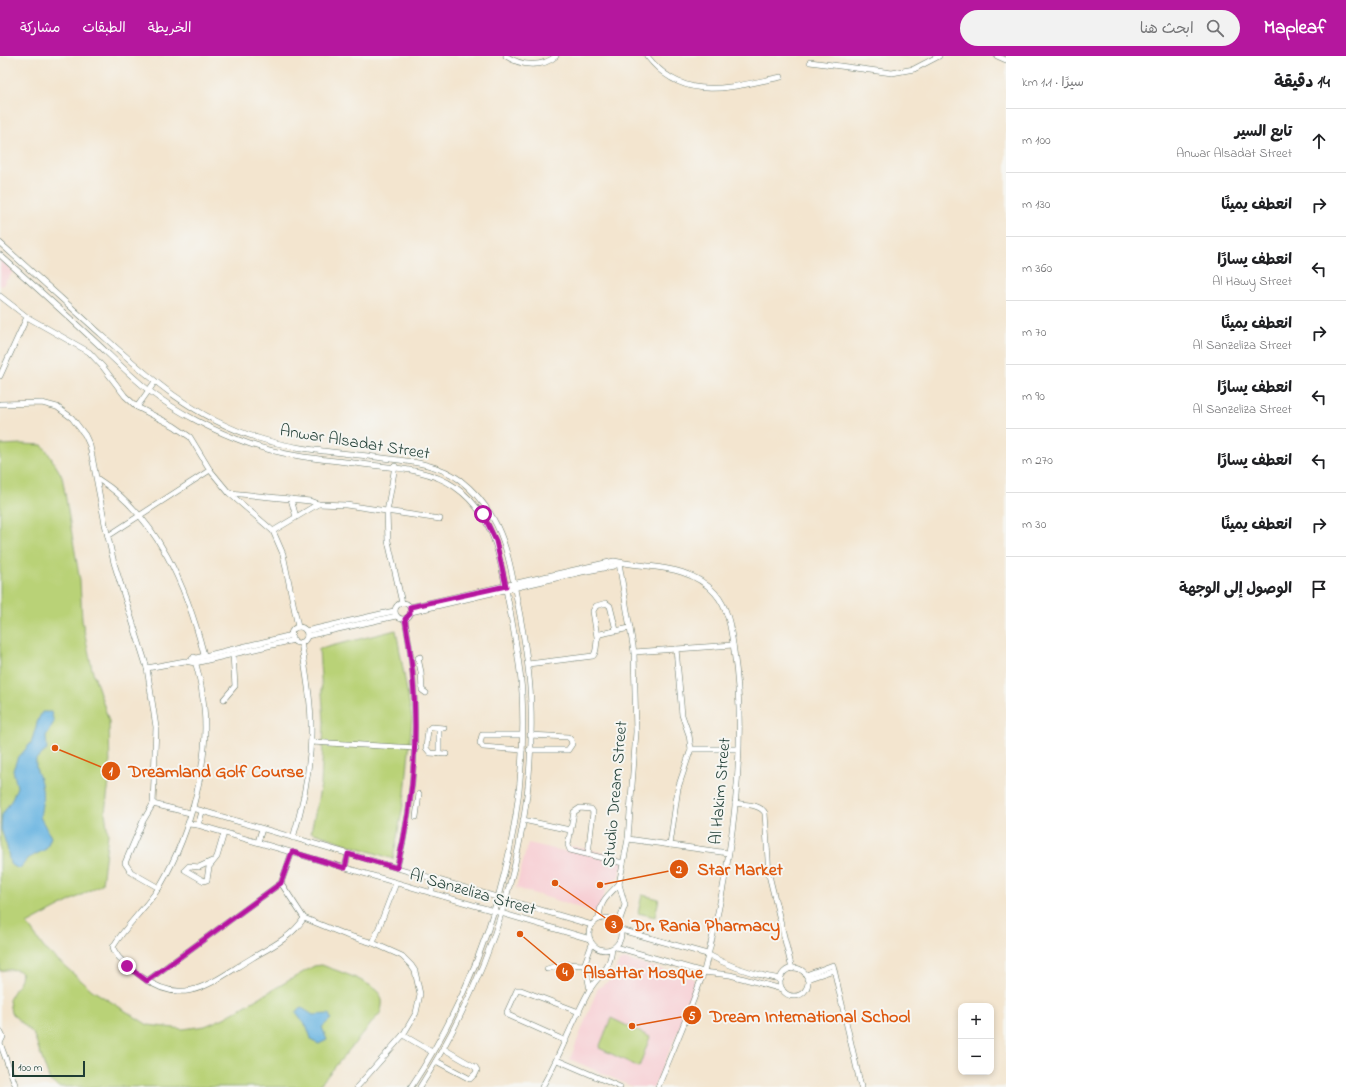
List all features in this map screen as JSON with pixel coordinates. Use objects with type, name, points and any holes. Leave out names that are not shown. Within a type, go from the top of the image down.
[{"type":"street","points":[[506,56],[519,63],[529,64],[546,62],[556,56]]},
{"type":"street","points":[[647,56],[657,68],[670,77],[689,86],[702,89],[716,89],[781,77]]},
{"type":"street","points":[[810,62],[892,73],[914,69],[939,56]]},
{"type":"street","points":[[997,56],[1006,60]]},
{"type":"street","name":"Anwar Alsadat Street","points":[[0,244],[154,383],[197,411],[258,439],[287,446],[396,460],[430,466],[443,470],[466,486],[484,504],[504,539],[528,664],[531,707],[526,802],[502,914],[487,957],[472,993],[444,1049],[420,1087]]},
{"type":"street","name":"Anwar Alsadat Street","points":[[0,255],[149,390],[190,417],[217,431],[250,444],[295,456],[395,468],[439,478],[461,492],[483,514],[489,526],[498,547],[518,656],[522,694],[522,750],[520,785],[514,827],[497,898],[468,982],[452,1016],[411,1087]]},
{"type":"street","points":[[0,296],[27,317],[89,352],[137,407],[174,426],[190,437],[210,470],[229,493],[273,531],[283,554],[298,627]]},
{"type":"street","points":[[0,376],[27,317]]},
{"type":"street","points":[[137,407],[154,383]]},
{"type":"street","points":[[0,403],[50,404],[64,411],[85,435],[90,446],[98,479],[108,536],[123,592],[147,668],[156,727],[153,804],[143,821],[125,863],[131,872],[159,888]]},
{"type":"street","points":[[396,460],[387,512],[390,551],[402,603]]},
{"type":"street","points":[[108,536],[210,470]]},
{"type":"street","points":[[98,479],[127,500],[158,542],[176,574],[189,605],[204,654]]},
{"type":"street","points":[[461,492],[466,486]]},
{"type":"street","points":[[229,493],[310,501],[318,504],[346,505],[440,519]]},
{"type":"street","points":[[291,499],[296,517]]},
{"type":"street","points":[[273,531],[318,504]]},
{"type":"street","points":[[410,610],[514,586],[614,566],[619,563]]},
{"type":"street","name":"Studio Dream Street","points":[[619,563],[634,652],[636,747],[628,839],[619,884],[626,905],[620,927]]},
{"type":"street","name":"Al Hakim Street","points":[[619,563],[644,565],[679,571],[703,582],[716,593],[728,615],[738,689],[738,749],[735,803],[724,882],[703,972],[678,1042],[658,1087]]},
{"type":"street","points":[[402,603],[406,604],[410,610],[409,616],[405,619]]},
{"type":"street","points":[[395,614],[397,606],[402,603]]},
{"type":"street","points":[[528,664],[594,656],[596,653],[597,637],[593,611],[596,606],[606,603],[610,606],[616,630]]},
{"type":"street","points":[[395,614],[401,619],[405,619]]},
{"type":"street","points":[[293,838],[307,780],[311,742],[307,678],[301,642],[307,634],[395,614]]},
{"type":"street","points":[[397,868],[410,808],[416,748],[414,673],[405,619]]},
{"type":"street","points":[[298,627],[303,628],[307,634]]},
{"type":"street","points":[[294,640],[292,635],[293,631],[298,627]]},
{"type":"street","points":[[597,637],[602,633],[630,628]]},
{"type":"street","points":[[193,660],[204,654],[292,635]]},
{"type":"street","points":[[147,668],[233,654],[294,640],[301,642]]},
{"type":"street","points":[[634,652],[733,645]]},
{"type":"street","points":[[670,845],[678,788],[690,749],[689,735],[682,715],[676,649]]},
{"type":"street","points":[[224,699],[235,686],[233,654]]},
{"type":"street","points":[[420,657],[418,658],[422,679],[422,690],[426,693]]},
{"type":"street","points":[[193,660],[202,693],[204,751],[188,824],[171,866],[159,888],[113,947],[115,953],[127,966],[147,981],[164,990],[184,992],[196,990],[287,937],[304,918]]},
{"type":"street","points":[[414,673],[421,672]]},
{"type":"street","points":[[414,680],[422,679]]},
{"type":"street","points":[[439,754],[442,728],[429,729],[426,740],[427,752],[439,754],[446,754]]},
{"type":"street","points":[[529,750],[568,750],[572,744],[568,737],[530,734]]},
{"type":"street","points":[[522,735],[482,735],[480,743],[483,747],[522,750]]},
{"type":"street","points":[[416,740],[426,740]]},
{"type":"street","points":[[311,742],[416,748]]},
{"type":"street","points":[[690,749],[738,749]]},
{"type":"street","points":[[416,817],[419,794]]},
{"type":"street","points":[[411,801],[418,802]]},
{"type":"street","points":[[735,803],[758,807],[763,809],[765,813],[769,875],[792,969]]},
{"type":"street","name":"Al Sanzeliza Street","points":[[153,804],[202,812],[435,878],[497,898],[592,925]]},
{"type":"street","points":[[410,808],[417,809]]},
{"type":"street","points":[[588,854],[593,812],[588,808],[580,808],[575,810],[570,830],[568,845],[570,850],[623,863]]},
{"type":"street","points":[[198,825],[202,812]]},
{"type":"street","points":[[523,820],[570,830]]},
{"type":"street","name":"Al Sanzeliza Street","points":[[188,824],[198,825],[258,842],[591,941]]},
{"type":"street","points":[[258,842],[262,830]]},
{"type":"street","points":[[212,861],[198,866],[189,866],[185,870],[206,881],[208,878],[209,866],[218,855],[224,833]]},
{"type":"street","points":[[628,839],[728,853]]},
{"type":"street","points":[[147,981],[281,883],[292,852]]},
{"type":"street","points":[[345,868],[348,854]]},
{"type":"street","points":[[431,893],[435,878]]},
{"type":"street","points":[[281,883],[304,918],[346,935],[373,943],[402,956],[415,971],[419,989],[419,1003],[416,1013],[403,1035],[357,1087]]},
{"type":"street","points":[[373,943],[396,883]]},
{"type":"street","name":"Studio Dream Street","points":[[599,919],[600,910],[604,899],[619,884]]},
{"type":"street","points":[[590,990],[585,965],[591,941],[592,925],[599,919],[610,919],[620,927],[707,954],[737,968],[781,979]]},
{"type":"street","points":[[542,1087],[557,1060],[590,990],[606,970],[614,948],[621,939],[620,927]]},
{"type":"street","points":[[591,941],[601,950],[614,948],[703,972],[730,975],[782,989],[788,995],[797,996],[807,988],[807,977],[800,970],[792,969],[785,972],[781,979],[782,989]]},
{"type":"street","points":[[547,969],[563,964],[585,965]]},
{"type":"street","points":[[807,977],[834,967],[861,1087]]},
{"type":"street","points":[[566,1041],[508,1015],[507,1012],[514,993],[517,990],[521,990],[579,1012]]},
{"type":"street","points":[[0,1031],[4,1037],[0,1043],[16,1087]]},
{"type":"street","points":[[403,1035],[432,1052]]},
{"type":"street","points":[[436,1060],[470,1080],[476,1073],[477,1070],[475,1067],[444,1049]]},
{"type":"street","points":[[557,1060],[608,1084],[620,1087]]},
{"type":"shaded area","points":[[0,259],[13,272],[2,286],[0,285]]},
{"type":"shaded area","points":[[528,843],[568,852],[571,846],[625,857],[619,876],[607,887],[599,910],[595,912],[516,888]]},
{"type":"shaded area","points":[[624,959],[693,978],[694,981],[687,1011],[654,1087],[633,1087],[570,1059],[598,988],[612,979],[619,961]]},
{"type":"green space","points":[[0,445],[42,445],[62,476],[80,581],[82,620],[92,669],[109,721],[110,775],[105,812],[108,834],[102,884],[27,924],[44,948],[92,990],[148,1025],[183,1029],[205,1026],[224,1018],[314,966],[322,965],[366,983],[374,988],[379,994],[382,1000],[381,1012],[318,1087],[59,1087],[50,1081],[33,1033],[11,1013],[9,1000],[19,982],[21,973],[18,970],[0,971]]},
{"type":"green space","points":[[396,630],[412,719],[405,794],[393,859],[311,832],[321,785],[324,722],[319,649]]},
{"type":"green space","points":[[642,895],[659,899],[655,917],[638,913]]},
{"type":"green space","points":[[611,1018],[650,1037],[639,1067],[599,1048]]},
{"type":"water","points":[[42,712],[51,712],[54,722],[46,736],[47,750],[36,759],[42,792],[40,817],[51,837],[46,849],[29,858],[19,869],[10,864],[7,847],[1,829],[2,815],[11,801],[17,787],[13,770],[17,759],[31,743]]},
{"type":"water","points":[[302,1008],[313,1015],[329,1014],[331,1019],[322,1027],[327,1040],[319,1044],[312,1041],[307,1027],[296,1012]]},
{"type":"place","name":"Dreamland Golf Course","points":[[55,748]]},
{"type":"place","name":"Dr. Rania Pharmacy","points":[[555,883]]},
{"type":"place","name":"Star Market","points":[[600,885]]},
{"type":"place","name":"Alsattar Mosque","points":[[520,934]]},
{"type":"place","name":"Dream International School","points":[[632,1026]]},
{"type":"route","points":[[127,966],[147,981],[281,883],[292,852],[345,868],[348,854],[397,868],[412,794],[416,740],[414,673],[405,619],[410,614],[410,607],[506,586],[496,541],[483,514]]}]
